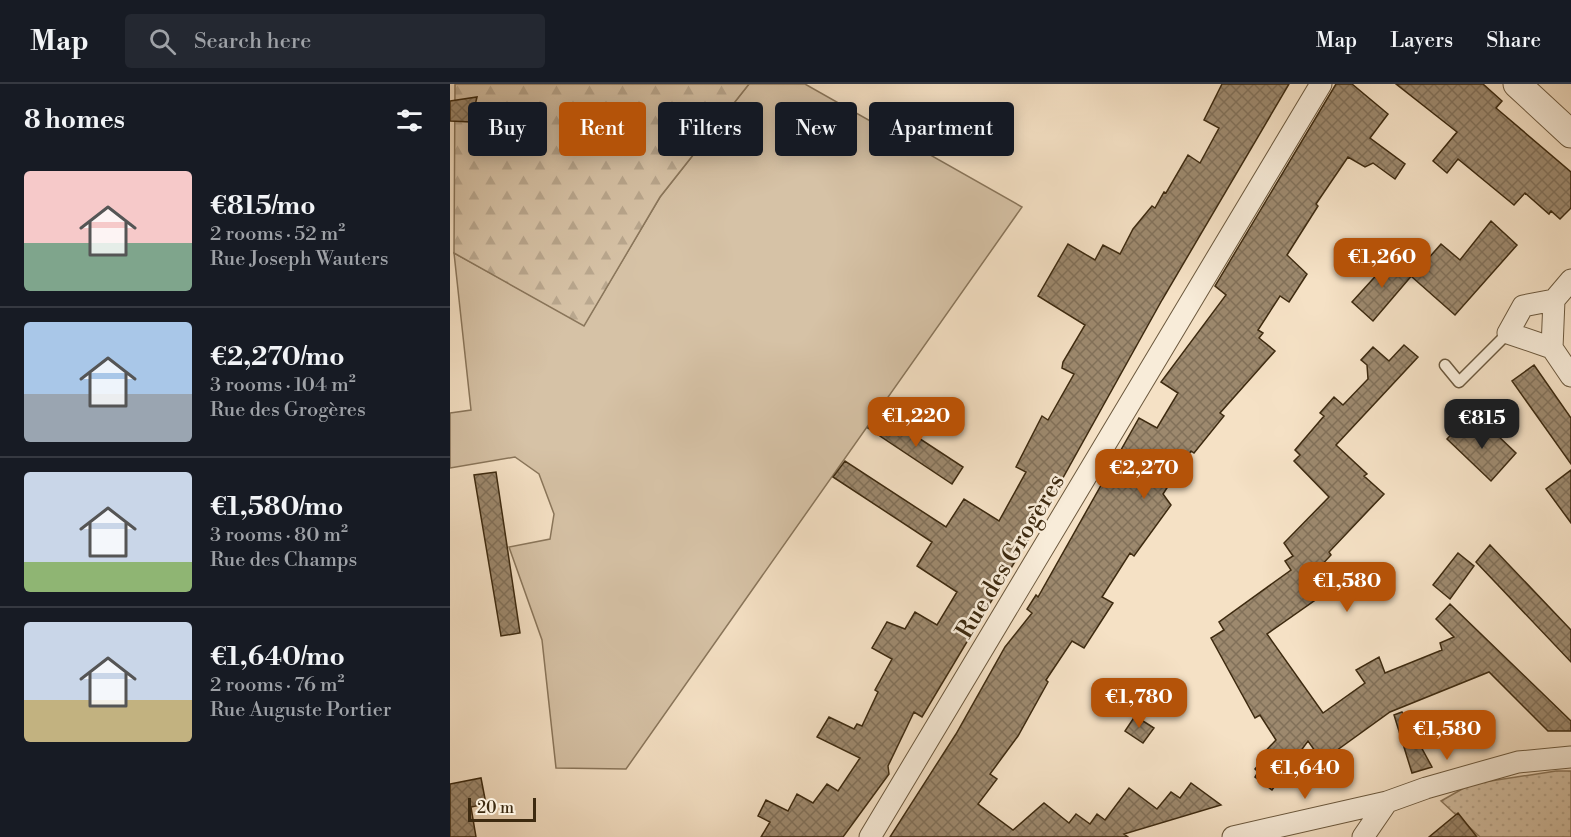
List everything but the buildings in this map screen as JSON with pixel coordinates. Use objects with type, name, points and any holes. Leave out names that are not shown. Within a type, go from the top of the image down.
[{"type":"street","name":"Rue des Grogères","points":[[870,837],[1321,84]]},
{"type":"street","points":[[1517,84],[1571,134]]},
{"type":"street","points":[[1571,280],[1554,300],[1552,348],[1571,376]]},
{"type":"street","points":[[1552,348],[1508,333],[1523,306],[1554,300]]},
{"type":"street","points":[[1233,837],[1288,831],[1518,762],[1571,757]]},
{"type":"street","points":[[1363,837],[1386,802]]},
{"type":"lane","points":[[1445,365],[1459,382],[1508,333]]},
{"type":"green space","points":[[455,84],[749,84],[735,102],[658,102],[658,156],[692,156],[660,197],[584,326],[454,253]]},
{"type":"green space","points":[[749,84],[805,84],[837,102],[775,102],[775,156],[857,156],[857,113],[869,120],[869,156],[932,156],[1022,207],[626,769],[556,768],[542,640],[509,547],[550,539],[554,514],[539,474],[515,457],[450,468],[450,413],[471,410],[454,253],[584,325],[660,197],[692,156],[763,156],[763,102],[735,102]]},
{"type":"green space","points":[[1556,771],[1571,771],[1571,837],[1480,837],[1441,801],[1471,784]]}]
